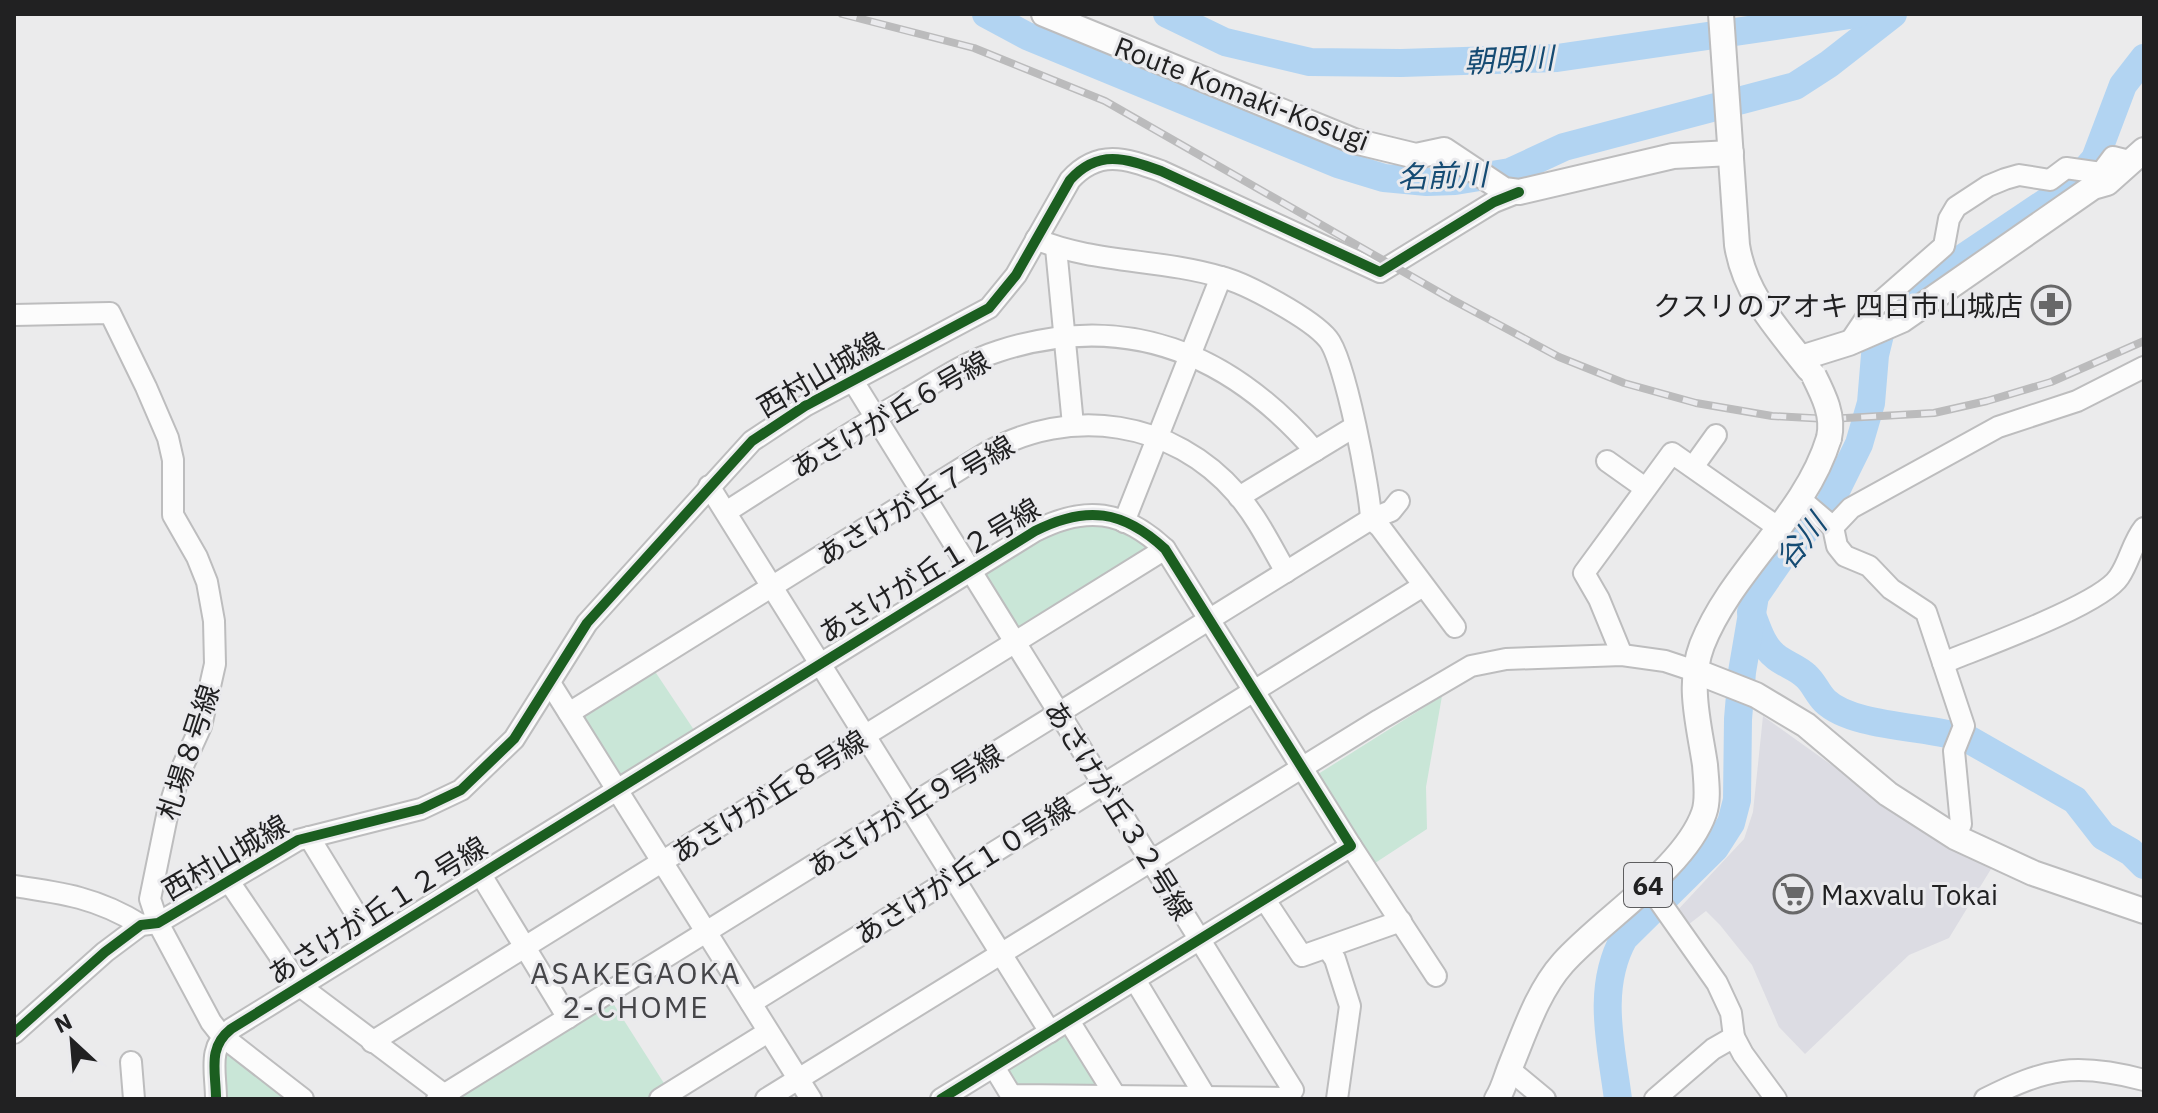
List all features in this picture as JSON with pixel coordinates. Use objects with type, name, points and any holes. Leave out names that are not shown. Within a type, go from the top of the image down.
[{"type":"main road","name":"Route Komaki-Kosugi","points":[[1044,14],[1354,141],[1416,156],[1444,150],[1511,191]]},
{"type":"main road","points":[[1721,14],[1740,268],[1757,302],[1808,367],[1829,411],[1832,428],[1825,452],[1800,499],[1727,597],[1703,644],[1695,671],[1756,695],[1806,725],[1888,794],[1955,837],[2033,873],[2144,911]]},
{"type":"main road","points":[[1511,191],[1730,145]]},
{"type":"main road","points":[[1808,367],[1856,340],[1902,320],[2093,187],[2107,183],[2137,156]]},
{"type":"main road","name":"64","points":[[1497,1099],[1545,987],[1563,963],[1651,889],[1692,837],[1705,811],[1707,782],[1694,700],[1695,671]]},
{"type":"street","points":[[1856,340],[1872,309],[1944,246],[1949,219],[1956,207],[1988,186],[2019,175],[2050,180],[2066,168],[2101,173],[2113,157],[2137,156]]},
{"type":"street","name":"西村山城線","points":[[14,1033],[105,952],[298,840],[421,809],[448,799],[477,776],[514,739],[567,650],[587,623],[752,441],[776,424],[989,308],[1011,283],[1070,180],[1080,169],[1100,159],[1126,160],[1161,171],[1380,272],[1511,191]]},
{"type":"street","points":[[1036,239],[1056,248],[1172,265],[1235,281],[1264,295],[1325,336],[1339,364],[1371,519],[1455,627]]},
{"type":"street","points":[[1056,248],[1073,425]]},
{"type":"street","points":[[1124,522],[1221,277]]},
{"type":"street","name":"札場８号線","points":[[14,315],[110,313],[168,438],[173,454],[173,515],[207,582],[214,621],[215,664],[201,726],[174,789],[160,839],[150,899],[150,924]]},
{"type":"street","name":"あさけが丘６号線","points":[[726,512],[952,373],[985,357],[1027,343],[1065,337],[1125,338],[1192,355],[1250,388],[1281,414],[1315,451]]},
{"type":"street","points":[[1833,527],[1851,508],[1998,427],[2077,401],[2144,367]]},
{"type":"street","name":"あさけが丘３２号線","points":[[853,381],[1293,1090],[1288,1098],[1011,1095],[994,1067]]},
{"type":"street","name":"あさけが丘７号線","points":[[569,713],[1006,443],[1039,431],[1073,425],[1116,426],[1157,438],[1199,459],[1239,497],[1286,572]]},
{"type":"street","points":[[1239,497],[1354,427]]},
{"type":"street","points":[[1693,467],[1716,435]]},
{"type":"street","points":[[1622,655],[1599,599],[1584,573],[1672,453],[1779,528]]},
{"type":"street","points":[[1607,461],[1645,488]]},
{"type":"street","points":[[709,486],[1050,1032]]},
{"type":"street","points":[[1800,499],[1833,527],[1837,546],[1845,556],[1869,566],[1891,589],[1924,610],[1964,726],[1954,751],[1961,824],[1955,837]]},
{"type":"street","name":"あさけが丘９号線","points":[[444,1098],[1371,519],[1391,511],[1399,501]]},
{"type":"street","name":"あさけが丘１２号線","points":[[222,1036],[372,940],[1035,531],[1065,517],[1087,514],[1124,522],[1150,536],[1165,549],[1436,976]]},
{"type":"street","points":[[1943,663],[2099,595],[2120,577],[2133,543],[2144,528]]},
{"type":"street","name":"あさけが丘８号線","points":[[372,1042],[1165,549]]},
{"type":"street","name":"あさけが丘１０号線","points":[[751,1003],[1423,586]]},
{"type":"street","points":[[766,1099],[1471,666],[1506,659],[1622,655],[1665,661],[1695,671]]},
{"type":"street","points":[[550,683],[811,1099]]},
{"type":"street","points":[[309,837],[372,940]]},
{"type":"street","points":[[941,1099],[1351,846]]},
{"type":"street","points":[[481,875],[568,1018]]},
{"type":"street","points":[[228,880],[300,986],[444,1098]]},
{"type":"street","points":[[14,886],[67,893],[97,901],[150,924],[222,1036],[303,1099]]},
{"type":"street","points":[[1651,889],[1717,983],[1731,1013],[1734,1037],[1752,1068],[1776,1099]]},
{"type":"street","points":[[1265,900],[1302,956],[1401,921]]},
{"type":"street","points":[[1328,949],[1335,959],[1350,1006],[1337,1099]]},
{"type":"street","points":[[1135,980],[1205,1096]]},
{"type":"street","points":[[1069,1021],[1115,1095]]},
{"type":"street","points":[[660,1099],[768,1032]]},
{"type":"street","points":[[216,1099],[213,1054],[222,1036]]},
{"type":"street","points":[[1655,1099],[1702,1058],[1734,1037]]},
{"type":"street","points":[[131,1062],[134,1099]]},
{"type":"street","points":[[1509,1069],[1536,1095]]},
{"type":"street","points":[[1985,1099],[2016,1092],[2043,1074],[2073,1069],[2104,1070],[2144,1080]]},
{"type":"shaded area","points":[[1763,716],[1903,816],[1991,869],[1949,938],[1909,955],[1805,1054],[1779,1027],[1752,965],[1720,925],[1706,911],[1684,928],[1674,914],[1744,839],[1753,812]]},
{"type":"green space","points":[[1086,523],[1119,531],[1149,547],[1021,634],[983,573],[1049,533]]},
{"type":"green space","points":[[652,667],[694,730],[622,775],[616,774],[580,717]]},
{"type":"green space","points":[[1442,696],[1426,787],[1427,829],[1372,865],[1315,776]]},
{"type":"green space","points":[[611,1000],[667,1088],[650,1099],[458,1099],[459,1093]]},
{"type":"green space","points":[[1064,1032],[1103,1084],[1099,1090],[1018,1090],[1006,1067]]},
{"type":"green space","points":[[222,1049],[288,1099],[222,1099]]},
{"type":"waterway","name":"名前川","points":[[986,14],[1027,36],[1338,164],[1384,178],[1427,182],[1510,172],[1564,147],[1795,86],[1829,64],[1893,14]]},
{"type":"waterway","name":"朝明川","points":[[1167,14],[1225,42],[1310,62],[1401,63],[1557,58],[1857,14]]},
{"type":"waterway","name":"谷川","points":[[1618,1099],[1608,1017],[1610,977],[1615,957],[1624,938],[1715,848],[1731,823],[1737,800],[1742,672],[1755,596],[1784,554],[1829,505],[1859,444],[1871,403],[1875,355],[1885,314],[2073,184],[2095,159],[2123,85],[2144,58]]},
{"type":"waterway","points":[[1751,612],[1770,652],[1802,673],[1825,701],[1838,710],[1873,721],[1968,739],[2075,800],[2103,836],[2131,852],[2144,865]]},
{"type":"railway","points":[[842,14],[974,48],[1105,101],[1451,299],[1559,357],[1624,383],[1696,403],[1772,416],[1828,419],[1934,413],[2051,382],[2144,341]]},
{"type":"cycle path","points":[[14,1033],[105,952],[141,925],[158,923],[298,840],[421,809],[461,790],[514,739],[587,623],[752,441],[805,406],[989,308],[1016,275],[1070,180],[1080,170],[1112,159],[1161,171],[1380,272],[1494,202],[1519,192]]},
{"type":"cycle path","points":[[216,1099],[216,1052],[223,1036],[231,1029],[1035,531],[1071,517],[1087,515],[1119,519],[1165,549],[1351,846],[941,1099]]},
{"type":"place","name":"クスリのアオキ 四日市山城店","points":[[2051,305]]},
{"type":"place","name":"Maxvalu Tokai","points":[[1793,894]]},
{"type":"district","name":"ASAKEGAOKA 2-CHOME","points":[[636,989]]}]
